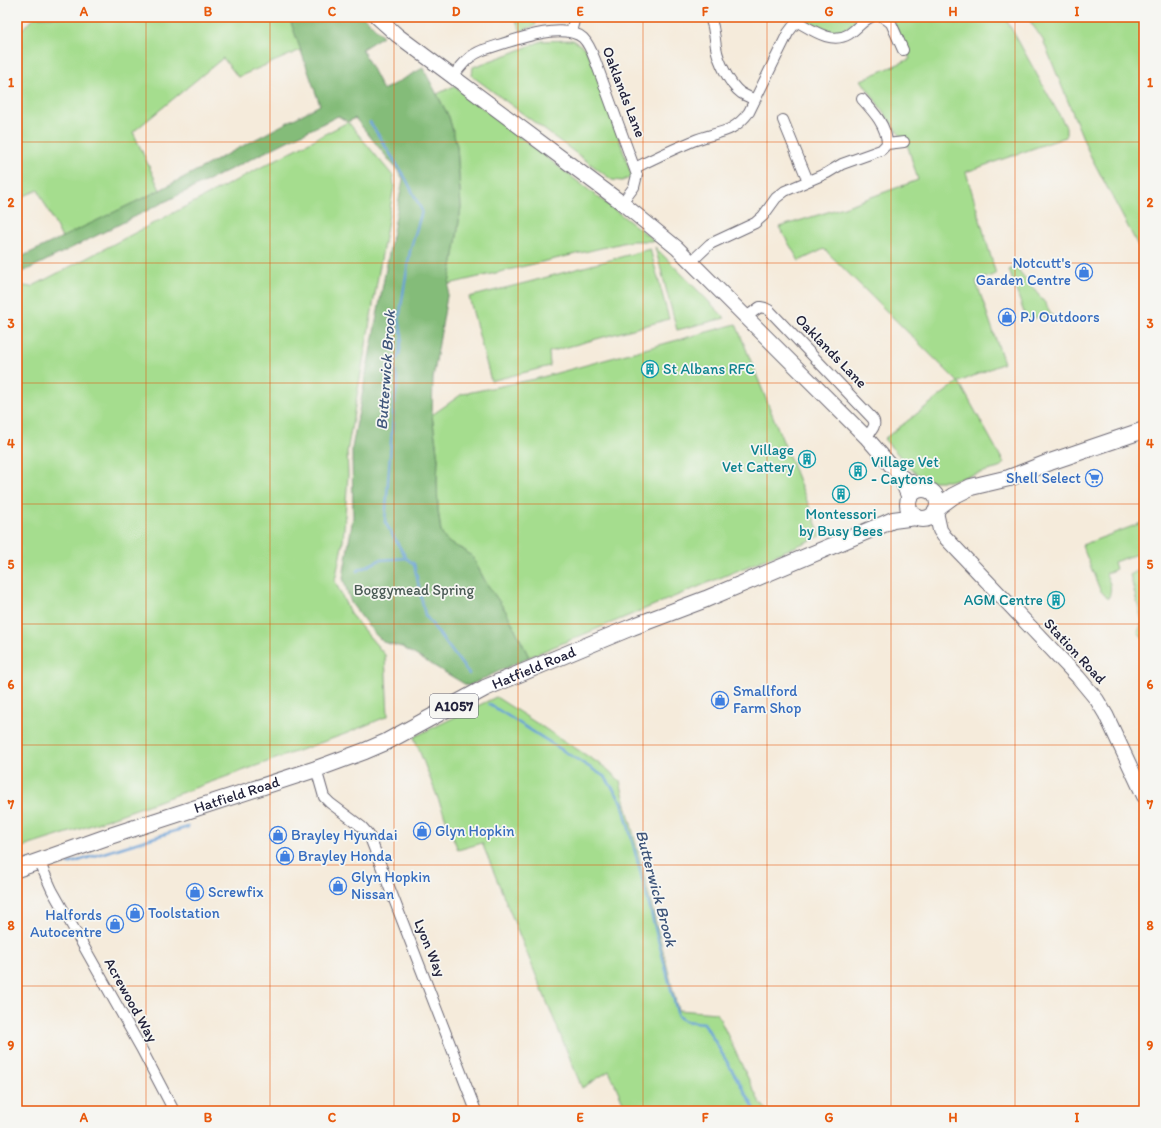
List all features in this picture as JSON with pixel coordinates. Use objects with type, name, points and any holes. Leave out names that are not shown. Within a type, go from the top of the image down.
[{"type":"main road","name":"Hatfield Road","points":[[17,870],[110,836],[316,769],[365,751],[386,742],[485,688],[706,599],[893,520],[928,514],[953,496],[971,488],[1009,478],[1050,462],[1144,430]]},
{"type":"main road","name":"Hatfield Road","points":[[926,489],[971,488]]},
{"type":"main road","points":[[926,489],[937,497],[938,502],[928,514],[909,510],[909,499],[915,491],[926,489]]},
{"type":"main road","name":"Hatfield Road","points":[[893,520],[901,512],[909,499]]},
{"type":"street","points":[[377,17],[398,35],[659,232],[692,262],[866,437],[900,476],[909,499]]},
{"type":"street","points":[[453,76],[468,58],[483,50],[540,33],[563,30],[571,32],[575,17]]},
{"type":"street","points":[[710,17],[714,28],[716,48],[721,63],[729,78],[737,90],[755,100]]},
{"type":"street","points":[[635,168],[694,140],[734,128],[744,120],[750,112],[788,33],[798,19],[820,34],[840,38],[849,34],[871,17]]},
{"type":"street","points":[[883,17],[891,23],[903,50]]},
{"type":"street","name":"Oaklands Lane","points":[[571,32],[583,38],[590,48],[635,168],[637,175],[636,184],[622,203]]},
{"type":"street","points":[[862,99],[883,127],[887,144]]},
{"type":"street","points":[[783,120],[808,181]]},
{"type":"street","points":[[692,262],[710,244],[755,223],[776,198],[790,189],[827,173],[842,164],[881,150],[887,144],[904,142]]},
{"type":"street","name":"Oaklands Lane","points":[[746,317],[760,307],[769,310],[874,420],[872,429],[866,437]]},
{"type":"street","points":[[900,476],[926,489]]},
{"type":"street","name":"Station Road","points":[[928,514],[944,536],[1078,677],[1097,700],[1144,796]]},
{"type":"street","name":"Lyon Way","points":[[316,769],[324,797],[362,827],[369,835],[476,1111]]},
{"type":"street","name":"Acrewood Way","points":[[40,861],[52,890],[141,1048],[174,1111]]},
{"type":"green space","points":[[35,17],[289,17],[301,50],[238,77],[223,58],[133,132],[160,190],[62,238],[38,190],[17,199],[17,34]]},
{"type":"green space","name":"Boggymead Spring","points":[[289,17],[364,17],[383,36],[362,49],[383,90],[423,68],[449,117],[457,146],[461,207],[433,379],[432,415],[438,459],[438,510],[441,532],[445,539],[451,544],[464,550],[472,556],[485,581],[507,613],[529,657],[468,686],[402,647],[383,642],[374,633],[351,603],[343,578],[353,517],[352,448],[403,179],[355,118],[348,122],[338,116],[23,272],[19,258],[160,190],[320,105]]},
{"type":"green space","points":[[514,17],[532,17],[536,25],[521,31]]},
{"type":"green space","points":[[810,17],[858,17],[854,23],[847,28],[831,33],[830,30],[815,24],[811,26],[808,23]]},
{"type":"green space","points":[[890,17],[1005,17],[1066,127],[1066,137],[966,172],[996,274],[976,281],[1004,363],[959,382],[1004,463],[999,468],[949,481],[929,481],[914,472],[884,439],[958,382],[824,249],[799,261],[779,227],[844,207],[918,180],[908,147],[861,80],[910,59]]},
{"type":"green space","points":[[1027,17],[1144,17],[1144,257],[1089,153],[1043,40]]},
{"type":"green space","points":[[573,40],[586,49],[598,76],[632,177],[622,181],[612,180],[472,76],[473,67],[542,41]]},
{"type":"green space","points":[[454,86],[655,241],[631,241],[449,284],[461,207],[459,174],[457,146],[449,117],[437,94]]},
{"type":"green space","points":[[348,122],[393,176],[394,186],[347,452],[348,475],[343,541],[335,581],[351,615],[385,655],[388,716],[345,734],[86,827],[17,849],[17,285],[31,287]]},
{"type":"green space","points":[[655,247],[725,318],[677,330]]},
{"type":"green space","points":[[650,249],[669,319],[549,352],[550,366],[491,381],[469,297]]},
{"type":"green space","points":[[1016,267],[1045,303],[1053,317],[1045,320],[1043,315],[1027,321],[1009,270]]},
{"type":"green space","points":[[736,324],[821,536],[529,657],[507,613],[485,581],[472,556],[444,539],[441,532],[438,510],[438,459],[432,415],[462,394],[535,379]]},
{"type":"green space","points":[[1144,522],[1144,640],[1138,632],[1142,622],[1130,575],[1142,568],[1137,554],[1114,562],[1116,569],[1106,574],[1111,589],[1108,599],[1100,590],[1082,545]]},
{"type":"green space","points":[[496,697],[606,768],[620,781],[678,1010],[717,1013],[758,1099],[767,1111],[627,1111],[609,1071],[582,1088],[482,843],[458,850],[414,737]]},
{"type":"waterway","name":"Butterwick Brook","points":[[370,122],[406,179],[422,211],[410,251],[399,319],[402,336],[399,355],[394,365],[398,382],[394,403],[385,522],[406,558]]},
{"type":"waterway","name":"Butterwick Brook","points":[[357,571],[380,560],[406,558],[414,564],[425,615],[469,674]]},
{"type":"waterway","name":"Butterwick Brook","points":[[489,704],[605,777],[622,802],[678,1016],[684,1021],[704,1023],[756,1111]]},
{"type":"waterway","points":[[68,864],[188,827]]},
{"type":"place","name":"Notcutt's Garden Centre","points":[[1084,272]]},
{"type":"place","name":"PJ Outdoors","points":[[1007,317]]},
{"type":"place","name":"St Albans RFC","points":[[650,369]]},
{"type":"place","name":"Village Vet Cattery","points":[[807,459]]},
{"type":"place","name":"Village Vet - Caytons","points":[[858,471]]},
{"type":"place","name":"Shell Select","points":[[1094,478]]},
{"type":"place","name":"Montessori by Busy Bees","points":[[841,494]]},
{"type":"place","name":"AGM Centre","points":[[1056,600]]},
{"type":"place","name":"Smallford Farm Shop","points":[[720,700]]},
{"type":"place","name":"Glyn Hopkin","points":[[422,831]]},
{"type":"place","name":"Brayley Hyundai","points":[[278,835]]},
{"type":"place","name":"Brayley Honda","points":[[285,856]]},
{"type":"place","name":"Glyn Hopkin Nissan","points":[[338,886]]},
{"type":"place","name":"Screwfix","points":[[195,892]]},
{"type":"place","name":"Toolstation","points":[[135,913]]},
{"type":"place","name":"Halfords Autocentre","points":[[115,924]]}]
